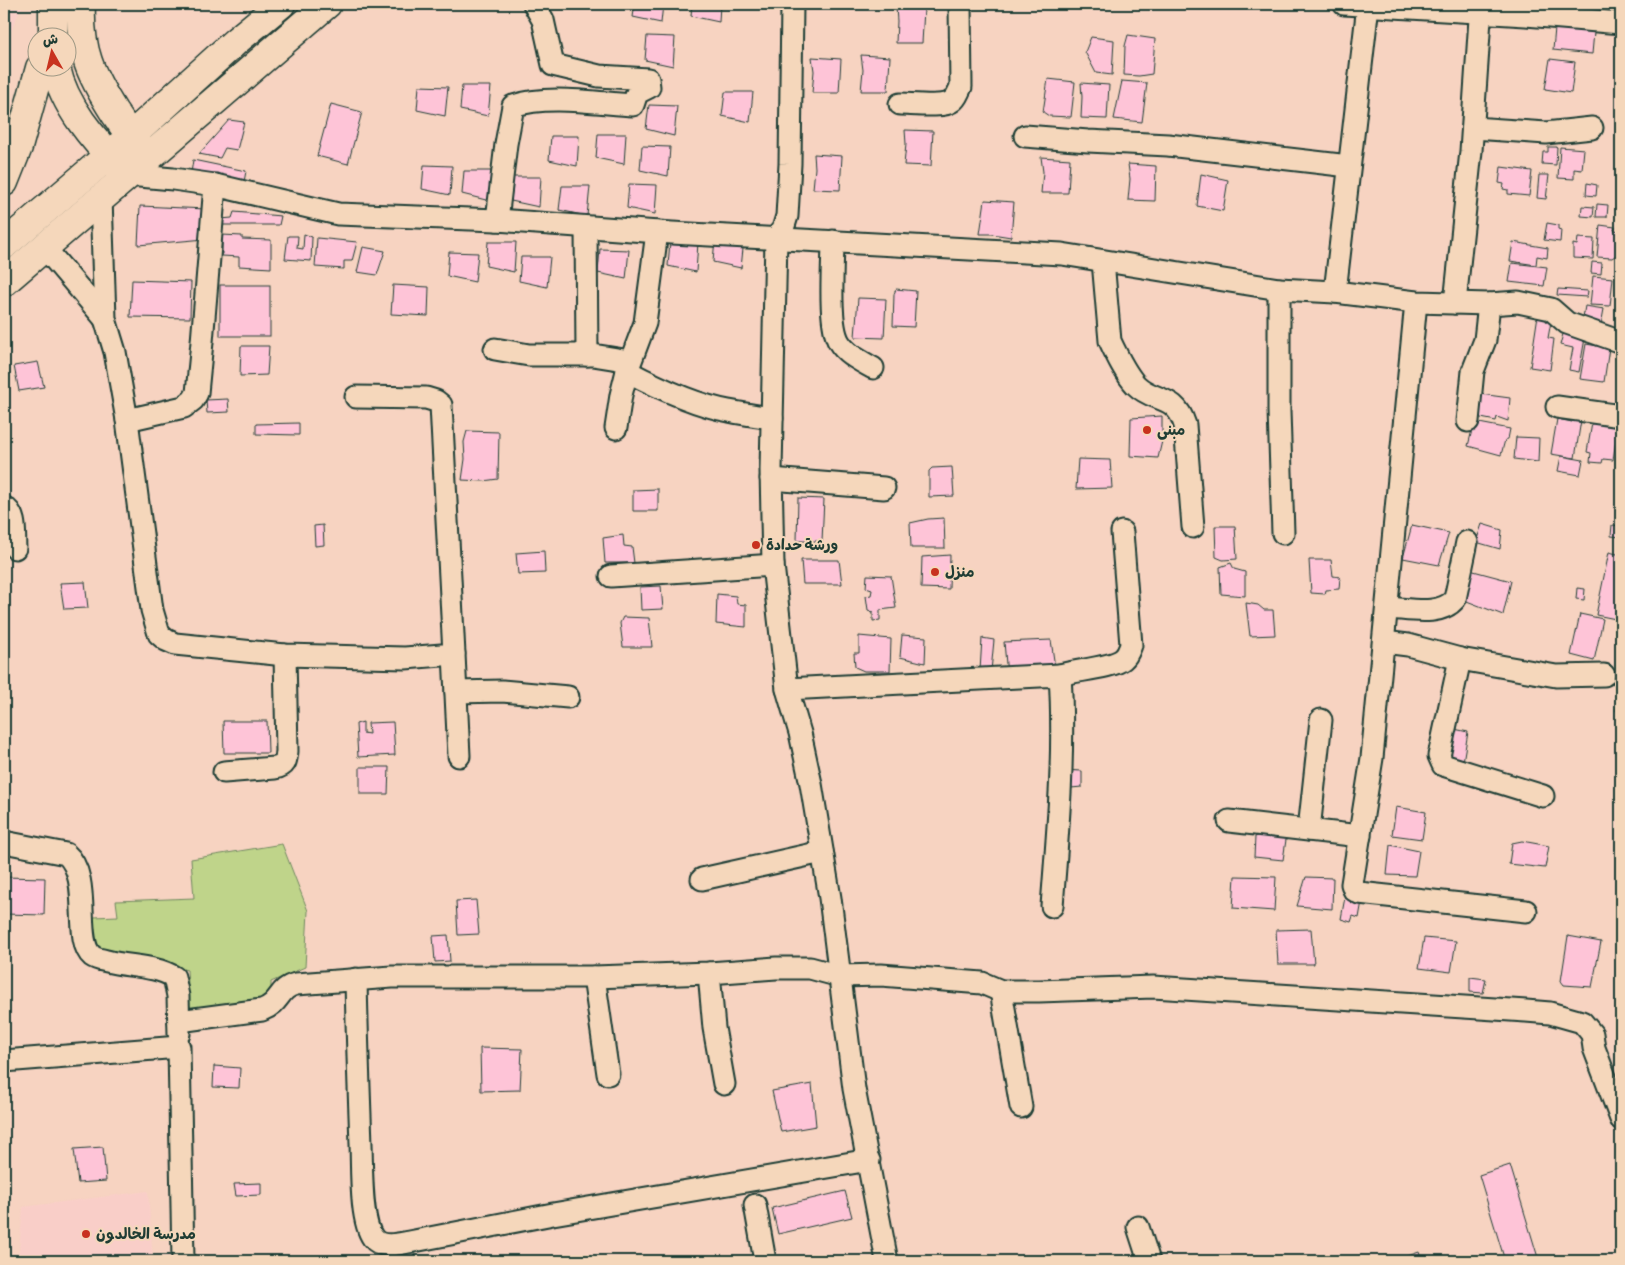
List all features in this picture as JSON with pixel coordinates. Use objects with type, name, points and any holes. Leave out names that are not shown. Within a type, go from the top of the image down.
[{"type":"main road","points":[[81,4],[83,48],[92,75],[130,137],[150,157]]},
{"type":"main road","points":[[4,245],[130,137],[236,41],[280,4]]},
{"type":"main road","points":[[4,282],[327,4]]},
{"type":"main road","points":[[4,182],[18,146],[37,78]]},
{"type":"main road","points":[[59,78],[71,105],[109,155],[128,175]]},
{"type":"street","points":[[497,220],[506,144],[513,106],[521,103],[553,100],[633,105],[637,93],[649,87],[648,79],[599,76],[554,65],[543,20],[534,4]]},
{"type":"street","points":[[792,4],[788,207],[783,229],[776,238],[771,479],[773,565],[787,689],[800,732],[811,784],[840,976],[854,1089],[887,1261]]},
{"type":"street","points":[[900,104],[943,105],[951,103],[955,98],[961,87],[960,4]]},
{"type":"street","points":[[1344,4],[1481,8],[1621,23]]},
{"type":"street","points":[[1335,292],[1368,5]]},
{"type":"street","points":[[1455,303],[1473,128],[1481,8]]},
{"type":"street","points":[[1473,128],[1546,133],[1592,128]]},
{"type":"street","points":[[1025,136],[1168,145],[1349,166]]},
{"type":"street","points":[[150,157],[173,179]]},
{"type":"street","points":[[128,175],[215,185],[338,214],[497,220],[586,228],[1062,254],[1279,289],[1335,292],[1416,302],[1489,304],[1518,302],[1551,309],[1567,323],[1621,342]]},
{"type":"street","points":[[127,420],[184,407],[193,400],[197,393],[215,185]]},
{"type":"street","points":[[101,197],[105,319],[115,352],[127,420],[152,610],[159,634],[175,644],[284,655],[405,658],[454,654]]},
{"type":"street","points":[[586,228],[587,355]]},
{"type":"street","points":[[616,428],[621,395],[629,366],[645,324],[657,232]]},
{"type":"street","points":[[833,241],[834,328],[839,343],[843,348],[873,368]]},
{"type":"street","points":[[44,247],[105,319]]},
{"type":"street","points":[[1103,261],[1110,341],[1115,352],[1137,386],[1169,402],[1182,414],[1185,425],[1193,527]]},
{"type":"street","points":[[1279,289],[1279,411],[1283,533]]},
{"type":"street","points":[[1416,302],[1388,608],[1372,758],[1352,884],[1354,890],[1359,893],[1526,911]]},
{"type":"street","points":[[1468,421],[1473,371],[1485,340],[1489,304]]},
{"type":"street","points":[[495,349],[529,355],[587,355],[629,366],[664,389],[702,403],[728,411],[772,418]]},
{"type":"street","points":[[356,397],[426,398],[436,401],[441,405],[459,756]]},
{"type":"street","points":[[1557,407],[1621,416]]},
{"type":"street","points":[[771,479],[884,488]]},
{"type":"street","points":[[4,508],[7,508],[11,514],[14,525],[15,548]]},
{"type":"street","points":[[787,689],[1060,675],[1118,662],[1127,655],[1131,645],[1122,532]]},
{"type":"street","points":[[1388,608],[1437,610],[1447,607],[1452,603],[1455,599],[1468,542]]},
{"type":"street","points":[[611,576],[773,565]]},
{"type":"street","points":[[1384,642],[1408,645],[1460,659],[1556,676],[1604,675]]},
{"type":"street","points":[[224,772],[275,768],[281,767],[285,763],[284,655]]},
{"type":"street","points":[[1460,659],[1439,756],[1443,765],[1543,796]]},
{"type":"street","points":[[1052,906],[1059,812],[1062,705],[1060,675]]},
{"type":"street","points":[[456,692],[502,691],[568,697]]},
{"type":"street","points":[[1310,830],[1320,720]]},
{"type":"street","points":[[1229,821],[1360,836]]},
{"type":"street","points":[[4,842],[66,854],[73,860],[80,883],[84,940],[92,956],[119,964],[168,973],[174,977],[178,996],[179,1021],[183,1261]]},
{"type":"street","points":[[702,879],[822,852]]},
{"type":"street","points":[[179,1021],[262,1010],[274,1005],[284,988],[296,984],[392,977],[594,977],[709,973],[776,968],[810,968],[840,976],[881,975],[982,983],[1001,990],[1039,991],[1153,987],[1526,1011],[1565,1016],[1582,1022],[1592,1034],[1594,1048],[1621,1119]]},
{"type":"street","points":[[709,973],[714,1028],[724,1084]]},
{"type":"street","points":[[594,977],[608,1074]]},
{"type":"street","points":[[356,979],[357,1050],[366,1221],[368,1230],[374,1240],[380,1244],[390,1245],[409,1242],[580,1209],[869,1160]]},
{"type":"street","points":[[1001,990],[1021,1107]]},
{"type":"street","points":[[4,1061],[179,1047]]},
{"type":"street","points":[[755,1205],[765,1261]]},
{"type":"street","points":[[1138,1226],[1149,1261]]},
{"type":"shaded area","points":[[4,4],[23,4],[4,46]]},
{"type":"shaded area","name":"مدرسة الخالدون","points":[[148,1191],[153,1261],[18,1261],[23,1207]]},
{"type":"green space","points":[[282,844],[308,911],[305,967],[271,982],[271,1000],[190,1011],[187,970],[93,949],[94,917],[118,916],[116,901],[194,898],[191,859]]},
{"type":"building","points":[[635,4],[663,4],[661,23],[633,17]]},
{"type":"building","points":[[692,4],[720,4],[719,22],[691,16]]},
{"type":"building","points":[[896,7],[924,9],[922,43],[896,43]]},
{"type":"building","points":[[1555,28],[1594,32],[1592,54],[1553,50]]},
{"type":"building","points":[[1128,35],[1155,39],[1152,74],[1139,76],[1124,75],[1125,46]]},
{"type":"building","points":[[647,36],[675,37],[673,66],[645,60]]},
{"type":"building","points":[[1091,37],[1114,40],[1112,75],[1096,73],[1085,52]]},
{"type":"building","points":[[861,55],[890,57],[888,91],[861,91],[863,70]]},
{"type":"building","points":[[812,57],[841,59],[839,93],[812,93],[814,71]]},
{"type":"building","points":[[1550,59],[1575,62],[1571,93],[1545,89]]},
{"type":"building","points":[[1048,79],[1075,82],[1071,117],[1049,116],[1043,112]]},
{"type":"building","points":[[1122,81],[1147,83],[1142,122],[1114,119]]},
{"type":"building","points":[[1081,83],[1109,85],[1107,119],[1081,118]]},
{"type":"building","points":[[419,86],[448,87],[445,116],[417,110]]},
{"type":"building","points":[[462,86],[491,86],[488,116],[460,110]]},
{"type":"building","points":[[725,92],[753,92],[750,122],[722,116]]},
{"type":"building","points":[[331,104],[362,112],[348,164],[317,156]]},
{"type":"building","points":[[649,105],[677,106],[674,136],[646,129]]},
{"type":"building","points":[[229,120],[244,122],[237,150],[225,148],[220,158],[199,154]]},
{"type":"building","points":[[905,130],[933,131],[931,166],[904,165]]},
{"type":"building","points":[[598,134],[626,134],[624,164],[596,158]]},
{"type":"building","points":[[551,136],[579,136],[577,166],[549,160]]},
{"type":"building","points":[[642,146],[670,147],[668,176],[640,170]]},
{"type":"building","points":[[1548,147],[1557,147],[1556,165],[1542,164],[1543,152],[1548,152]]},
{"type":"building","points":[[1560,147],[1584,149],[1582,170],[1574,169],[1574,179],[1558,178]]},
{"type":"building","points":[[814,154],[842,156],[840,190],[813,189]]},
{"type":"building","points":[[1041,157],[1070,159],[1068,193],[1041,193],[1043,172]]},
{"type":"building","points":[[193,160],[246,171],[244,182],[191,173]]},
{"type":"building","points":[[1128,164],[1156,166],[1155,201],[1128,200],[1130,179]]},
{"type":"building","points":[[424,165],[452,166],[450,195],[422,189]]},
{"type":"building","points":[[1501,167],[1532,171],[1529,196],[1508,194],[1508,190],[1503,189],[1504,184],[1499,183]]},
{"type":"building","points":[[464,171],[492,171],[490,201],[462,194]]},
{"type":"building","points":[[1201,174],[1228,180],[1223,211],[1197,206]]},
{"type":"building","points":[[1539,175],[1549,175],[1546,199],[1537,198]]},
{"type":"building","points":[[513,177],[541,177],[539,207],[511,201]]},
{"type":"building","points":[[1587,183],[1597,185],[1596,196],[1586,195]]},
{"type":"building","points":[[629,184],[657,185],[655,214],[627,208]]},
{"type":"building","points":[[562,186],[590,186],[587,216],[559,210]]},
{"type":"building","points":[[985,200],[1014,202],[1011,237],[980,234]]},
{"type":"building","points":[[1597,204],[1608,205],[1607,217],[1596,217]]},
{"type":"building","points":[[140,206],[206,209],[205,239],[138,245]]},
{"type":"building","points":[[1582,206],[1594,207],[1593,217],[1581,216]]},
{"type":"building","points":[[234,212],[281,216],[279,225],[220,225],[221,219],[232,218]]},
{"type":"building","points":[[1547,223],[1558,225],[1558,229],[1561,230],[1560,242],[1544,240]]},
{"type":"building","points":[[1600,225],[1615,227],[1614,230],[1621,231],[1621,252],[1612,258],[1597,257]]},
{"type":"building","points":[[304,234],[312,237],[311,261],[285,259],[288,236],[298,236],[297,248],[303,249]]},
{"type":"building","points":[[222,235],[242,236],[242,239],[271,240],[271,268],[239,266],[239,257],[222,256]]},
{"type":"building","points":[[317,238],[357,242],[352,261],[344,261],[344,269],[315,267]]},
{"type":"building","points":[[715,238],[744,239],[741,268],[713,262]]},
{"type":"building","points":[[1578,238],[1594,239],[1593,259],[1573,258],[1573,244],[1577,245]]},
{"type":"building","points":[[670,241],[698,242],[696,272],[668,266]]},
{"type":"building","points":[[488,242],[516,242],[514,272],[486,266]]},
{"type":"building","points":[[1513,242],[1548,248],[1547,258],[1537,256],[1536,265],[1510,261]]},
{"type":"building","points":[[363,247],[385,251],[377,275],[357,272]]},
{"type":"building","points":[[600,249],[629,250],[626,279],[598,273]]},
{"type":"building","points":[[449,252],[478,253],[475,282],[447,276]]},
{"type":"building","points":[[521,257],[550,257],[547,287],[519,281]]},
{"type":"building","points":[[1592,262],[1602,263],[1601,274],[1591,273]]},
{"type":"building","points":[[1512,263],[1547,267],[1544,286],[1509,282]]},
{"type":"building","points":[[1593,276],[1613,278],[1610,306],[1590,305]]},
{"type":"building","points":[[132,280],[191,282],[190,318],[130,317]]},
{"type":"building","points":[[220,285],[270,285],[270,336],[220,336]]},
{"type":"building","points":[[393,285],[429,287],[428,316],[391,314]]},
{"type":"building","points":[[896,289],[916,291],[914,327],[893,326],[894,294]]},
{"type":"building","points":[[1558,289],[1588,291],[1587,297],[1557,295]]},
{"type":"building","points":[[858,298],[886,299],[884,338],[855,337]]},
{"type":"building","points":[[1620,298],[1621,319],[1618,319]]},
{"type":"building","points":[[1585,306],[1604,309],[1601,325],[1582,323]]},
{"type":"building","points":[[1538,315],[1552,316],[1548,338],[1554,339],[1550,370],[1530,367]]},
{"type":"building","points":[[1563,334],[1585,338],[1579,372],[1569,370],[1573,348],[1560,345]]},
{"type":"building","points":[[1586,344],[1609,348],[1604,382],[1580,379]]},
{"type":"building","points":[[241,346],[269,346],[267,375],[240,376]]},
{"type":"building","points":[[38,362],[44,387],[19,391],[14,366]]},
{"type":"building","points":[[1480,394],[1510,398],[1508,421],[1497,417],[1496,421],[1476,417]]},
{"type":"building","points":[[228,399],[229,412],[207,413],[206,400]]},
{"type":"building","name":"مبنى","points":[[1162,416],[1162,441],[1158,458],[1130,456],[1131,418]]},
{"type":"building","points":[[1557,419],[1572,422],[1573,419],[1581,420],[1575,458],[1551,454]]},
{"type":"building","points":[[1474,422],[1510,429],[1501,455],[1468,446]]},
{"type":"building","points":[[299,423],[299,435],[256,434],[256,424]]},
{"type":"building","points":[[1592,423],[1618,427],[1613,460],[1603,459],[1602,463],[1590,462],[1591,453],[1587,452]]},
{"type":"building","points":[[467,431],[499,432],[498,479],[483,481],[462,480],[465,459],[464,442]]},
{"type":"building","points":[[1621,435],[1621,465],[1616,464]]},
{"type":"building","points":[[1516,437],[1539,438],[1538,462],[1514,459]]},
{"type":"building","points":[[1561,456],[1583,460],[1580,475],[1558,471]]},
{"type":"building","points":[[1078,459],[1110,460],[1112,488],[1076,489]]},
{"type":"building","points":[[952,467],[954,496],[929,497],[929,471],[932,468]]},
{"type":"building","points":[[658,489],[658,511],[633,511],[633,490]]},
{"type":"building","points":[[798,498],[824,499],[822,541],[797,541]]},
{"type":"building","points":[[944,518],[945,548],[911,548],[910,523]]},
{"type":"building","points":[[1482,524],[1502,530],[1500,549],[1476,542]]},
{"type":"building","points":[[323,525],[324,545],[315,546],[314,526]]},
{"type":"building","points":[[1412,525],[1449,533],[1439,565],[1403,558]]},
{"type":"building","points":[[1612,525],[1621,526],[1621,537],[1611,536]]},
{"type":"building","points":[[1215,526],[1235,526],[1237,559],[1223,560],[1216,557]]},
{"type":"building","points":[[623,535],[624,546],[632,547],[634,563],[605,563],[603,538]]},
{"type":"building","points":[[544,551],[545,573],[518,574],[516,553]]},
{"type":"building","points":[[1609,552],[1621,555],[1621,620],[1596,615]]},
{"type":"building","name":"منزل","points":[[950,555],[949,589],[921,588],[922,557]]},
{"type":"building","points":[[801,560],[839,560],[842,584],[803,584]]},
{"type":"building","points":[[1309,560],[1331,560],[1333,576],[1340,577],[1339,589],[1326,590],[1325,594],[1311,593]]},
{"type":"building","points":[[1231,563],[1234,569],[1245,572],[1245,596],[1221,594],[1220,567]]},
{"type":"building","points":[[1466,569],[1511,581],[1503,615],[1459,598]]},
{"type":"building","points":[[867,575],[891,576],[896,608],[880,610],[880,620],[873,621],[873,612],[868,610],[866,596],[871,595],[872,590],[866,588]]},
{"type":"building","points":[[85,582],[88,608],[64,609],[60,583]]},
{"type":"building","points":[[661,586],[663,609],[641,610],[640,587]]},
{"type":"building","points":[[1577,588],[1585,589],[1584,600],[1576,599]]},
{"type":"building","points":[[717,594],[736,596],[737,604],[746,605],[746,627],[716,624]]},
{"type":"building","points":[[1246,603],[1258,605],[1264,610],[1273,610],[1275,635],[1250,636]]},
{"type":"building","points":[[1580,614],[1603,619],[1594,661],[1571,655]]},
{"type":"building","points":[[623,617],[649,618],[652,647],[623,647],[620,623]]},
{"type":"building","points":[[902,635],[926,637],[925,663],[900,657]]},
{"type":"building","points":[[859,636],[891,639],[890,671],[864,671],[855,667],[854,653],[859,653]]},
{"type":"building","points":[[982,638],[994,640],[991,671],[980,671]]},
{"type":"building","points":[[1051,640],[1056,674],[1007,675],[1004,642]]},
{"type":"building","points":[[1619,688],[1621,689],[1621,712],[1616,711]]},
{"type":"building","points":[[223,721],[267,721],[268,753],[224,753]]},
{"type":"building","points":[[363,722],[363,733],[369,734],[368,723],[393,722],[395,755],[358,757],[356,724]]},
{"type":"building","points":[[1445,727],[1468,732],[1463,762],[1439,756]]},
{"type":"building","points":[[360,767],[389,767],[388,794],[360,794]]},
{"type":"building","points":[[1060,770],[1082,771],[1082,787],[1060,789]]},
{"type":"building","points":[[1396,807],[1426,812],[1422,839],[1392,835]]},
{"type":"building","points":[[1272,829],[1287,833],[1283,860],[1254,857],[1255,837]]},
{"type":"building","points":[[1522,841],[1549,846],[1545,868],[1509,864],[1512,843]]},
{"type":"building","points":[[1390,845],[1419,851],[1415,876],[1387,875]]},
{"type":"building","points":[[1235,876],[1276,877],[1274,911],[1233,908]]},
{"type":"building","points":[[4,877],[45,878],[44,915],[4,914]]},
{"type":"building","points":[[1306,877],[1333,878],[1332,909],[1297,906]]},
{"type":"building","points":[[1345,897],[1362,901],[1359,918],[1353,916],[1351,922],[1341,919]]},
{"type":"building","points":[[476,900],[479,934],[458,935],[456,901]]},
{"type":"building","points":[[1311,929],[1314,964],[1278,964],[1276,930]]},
{"type":"building","points":[[448,935],[450,961],[435,962],[433,936]]},
{"type":"building","points":[[1568,936],[1601,942],[1592,987],[1564,985],[1561,981]]},
{"type":"building","points":[[1424,938],[1456,941],[1451,972],[1419,968]]},
{"type":"building","points":[[1470,977],[1486,979],[1483,993],[1470,992]]},
{"type":"building","points":[[480,1048],[522,1049],[520,1090],[481,1091]]},
{"type":"building","points":[[214,1066],[240,1068],[239,1088],[213,1087]]},
{"type":"building","points":[[812,1084],[816,1126],[781,1132],[772,1091]]},
{"type":"building","points":[[103,1147],[106,1181],[78,1183],[74,1149]]},
{"type":"building","points":[[1510,1165],[1539,1261],[1505,1261],[1479,1175]]},
{"type":"building","points":[[261,1183],[261,1195],[236,1196],[234,1184]]},
{"type":"building","points":[[845,1191],[852,1217],[778,1234],[772,1208]]},
{"type":"building","points":[[1419,1252],[1422,1261],[1394,1261]]},
{"type":"building","name":"مدرسة الخالدون","points":[[115,1257],[116,1261],[40,1261],[40,1260]]},
{"type":"place","name":"مبنى","points":[[1147,430]]},
{"type":"place","name":"ورشة حدادة","points":[[756,545]]},
{"type":"place","name":"منزل","points":[[935,572]]},
{"type":"place","name":"مدرسة الخالدون","points":[[86,1234]]}]
